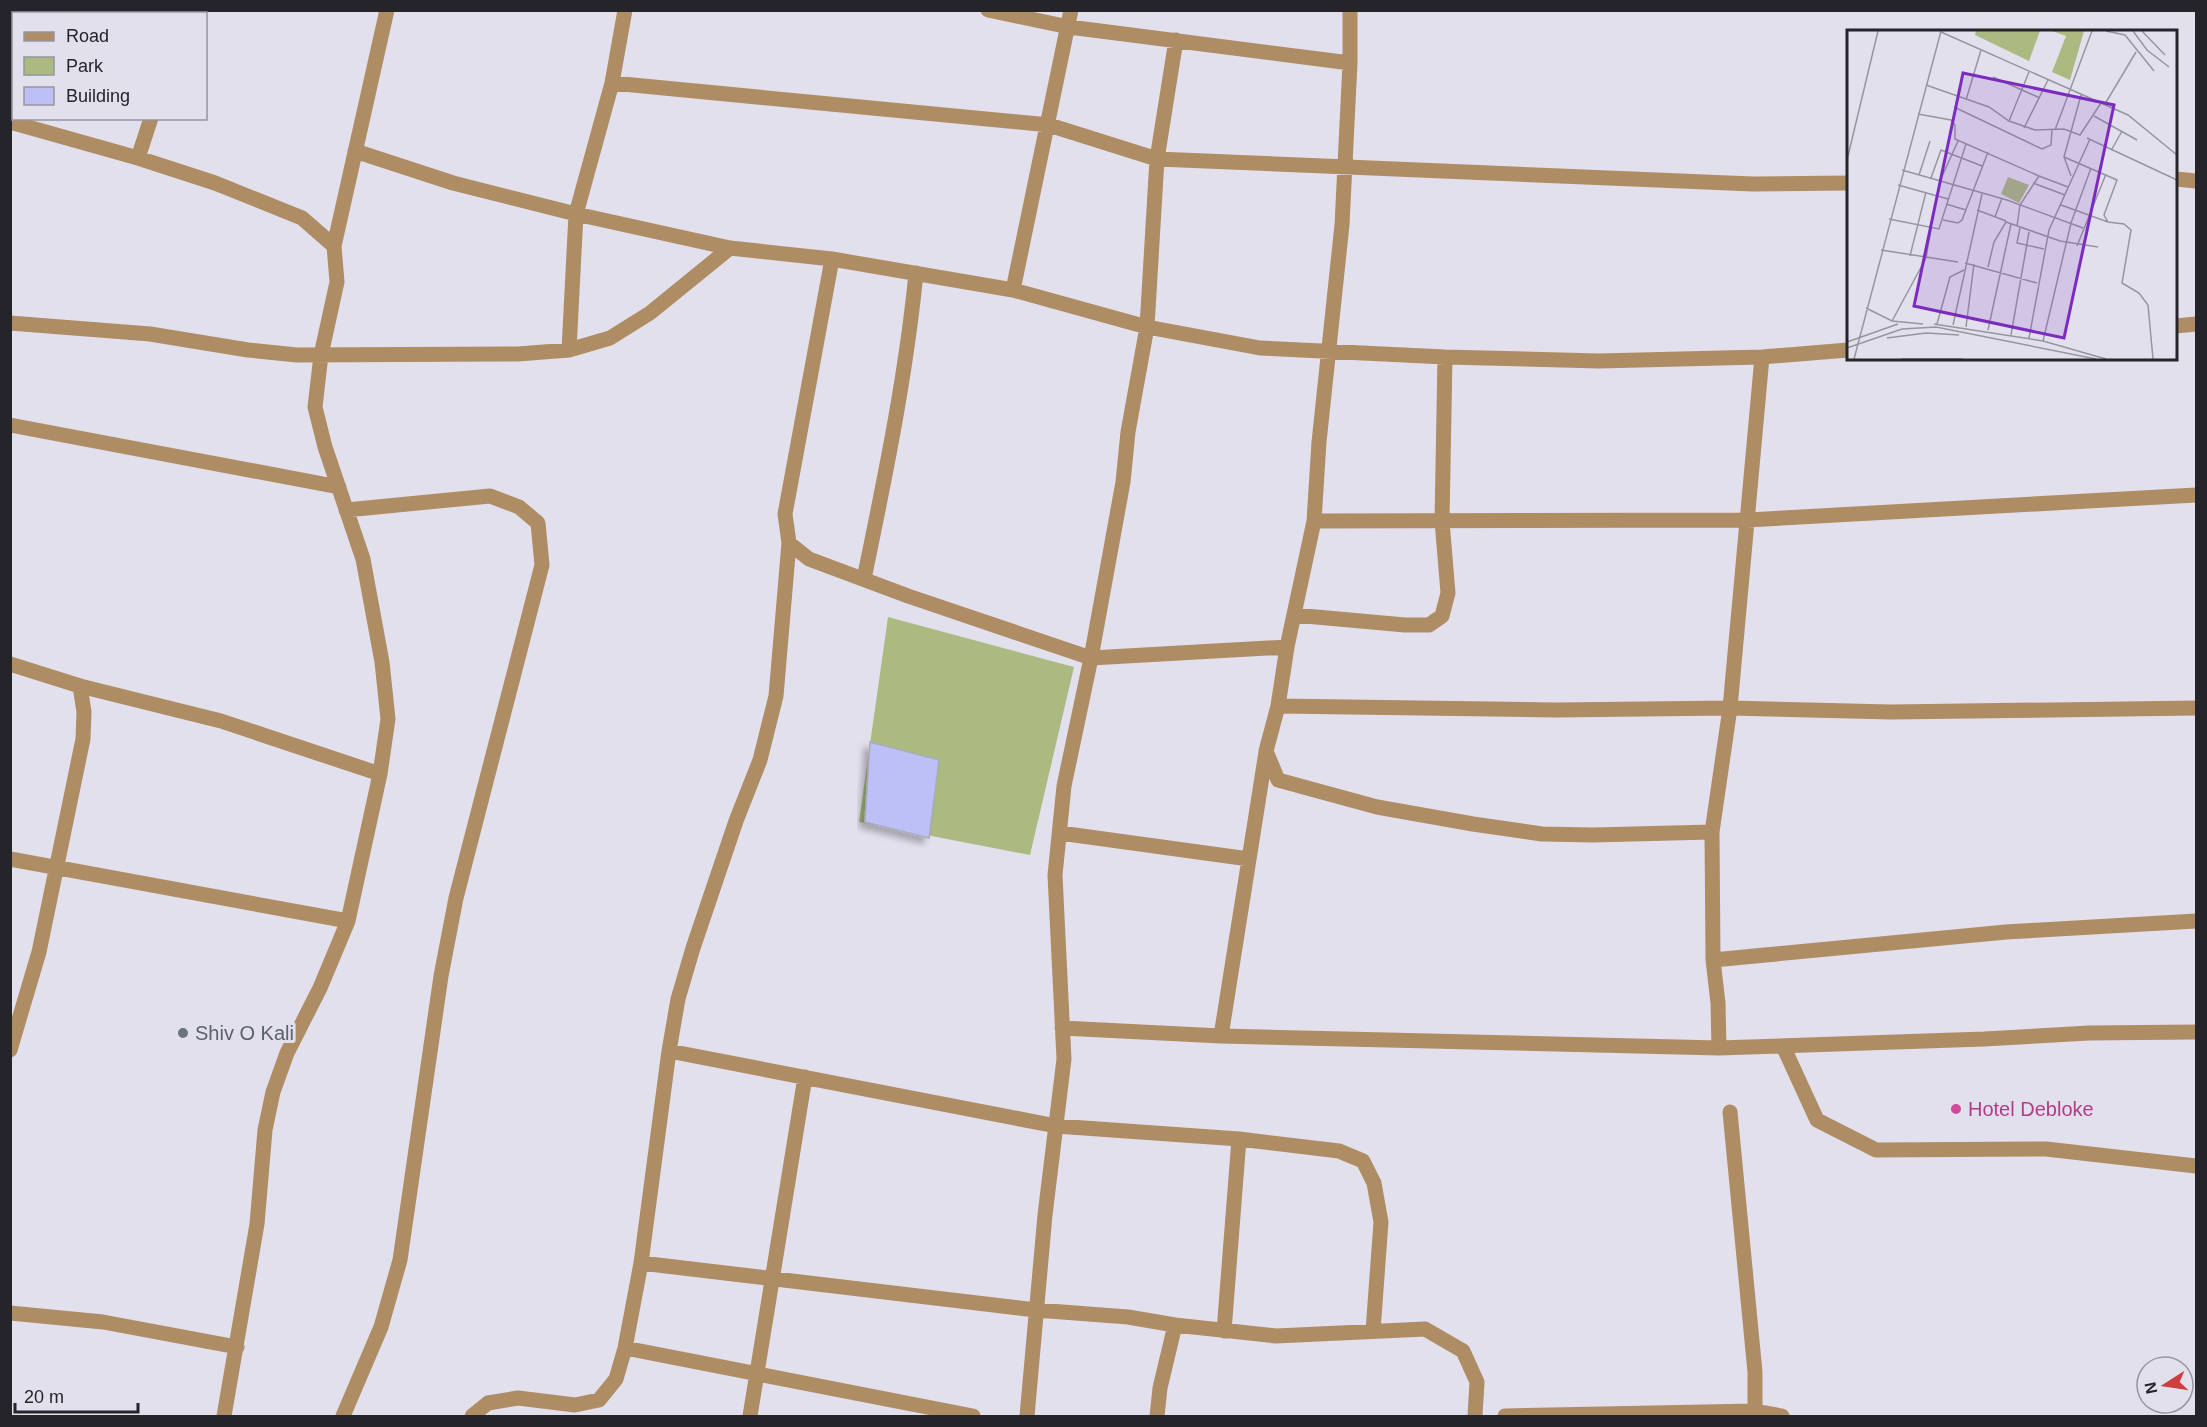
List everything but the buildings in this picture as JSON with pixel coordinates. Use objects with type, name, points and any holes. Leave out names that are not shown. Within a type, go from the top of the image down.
[{"type":"street","points":[[224,1416],[257,1224],[265,1130],[273,1092],[287,1053],[320,988],[348,921],[380,774],[388,719],[382,662],[363,559],[325,447],[315,407],[321,355],[337,282],[334,246],[387,10]]},
{"type":"street","points":[[569,350],[576,214],[612,83],[625,10]]},
{"type":"street","points":[[988,10],[1069,27],[1350,63]]},
{"type":"street","points":[[1013,290],[1071,10]]},
{"type":"street","points":[[1221,1036],[1266,751],[1278,706],[1287,647],[1314,521],[1319,442],[1342,225],[1350,63],[1350,10]]},
{"type":"street","points":[[1027,1416],[1036,1310],[1064,1059],[1055,875],[1064,786],[1091,658],[1123,482],[1128,432],[1147,327],[1157,159],[1176,40]]},
{"type":"street","points":[[612,83],[1049,125],[1157,159],[1344,165],[1415,171],[1753,184],[1847,183]]},
{"type":"street","points":[[10,101],[12,84]]},
{"type":"street","points":[[138,158],[150,120]]},
{"type":"street","points":[[10,122],[138,158],[215,183],[302,218],[334,246]]},
{"type":"street","points":[[355,151],[453,183],[576,214],[730,248],[832,259],[1013,290],[1147,327],[1260,348],[1445,357],[1599,361],[1762,357],[1847,350]]},
{"type":"street","points":[[2177,179],[2196,181]]},
{"type":"street","points":[[10,323],[150,334],[248,350],[297,355],[518,354],[569,350],[610,338],[650,313],[730,248]]},
{"type":"street","points":[[472,1416],[488,1403],[518,1398],[575,1405],[599,1400],[616,1379],[626,1348],[641,1263],[678,999],[736,821],[760,760],[776,696],[789,543],[785,513],[832,259]]},
{"type":"street","points":[[864,579],[892,443],[916,273]]},
{"type":"street","points":[[2177,326],[2196,324]]},
{"type":"street","points":[[1294,615],[1405,625],[1429,625],[1442,616],[1448,593],[1442,521],[1445,357]]},
{"type":"street","points":[[1719,1048],[1718,1003],[1713,960],[1712,832],[1730,708],[1762,357]]},
{"type":"street","points":[[10,425],[339,487]]},
{"type":"street","points":[[1314,521],[1747,520],[2196,495]]},
{"type":"street","points":[[343,1416],[381,1327],[400,1260],[441,976],[456,898],[542,565],[538,523],[519,507],[490,496],[346,510]]},
{"type":"street","points":[[789,543],[809,559],[908,596],[1091,658],[1287,647]]},
{"type":"street","points":[[10,664],[80,686],[221,721],[380,774]]},
{"type":"street","points":[[10,1050],[39,952],[83,740],[84,712],[80,686]]},
{"type":"street","points":[[1278,706],[1556,710],[1730,708],[1891,712],[2196,708]]},
{"type":"street","points":[[1266,751],[1278,780],[1377,807],[1542,834],[1712,832]]},
{"type":"street","points":[[1060,833],[1249,859]]},
{"type":"street","points":[[10,859],[348,921]]},
{"type":"street","points":[[1713,960],[2006,932],[2196,921]]},
{"type":"street","points":[[1062,1028],[1221,1036],[1719,1048],[2089,1033],[2196,1032]]},
{"type":"street","points":[[1783,1046],[1817,1120],[1876,1149],[2046,1149],[2196,1166]]},
{"type":"street","points":[[669,1051],[1056,1126],[1239,1139],[1339,1151],[1364,1161],[1374,1183],[1381,1222],[1373,1331]]},
{"type":"street","points":[[750,1416],[759,1374],[805,1077]]},
{"type":"street","points":[[1730,1112],[1755,1372],[1755,1414]]},
{"type":"street","points":[[1224,1331],[1239,1139]]},
{"type":"street","points":[[641,1263],[1036,1310],[1128,1317],[1175,1325],[1276,1336],[1425,1329],[1463,1351],[1477,1382],[1476,1416]]},
{"type":"street","points":[[10,1314],[103,1322],[237,1347]]},
{"type":"street","points":[[1157,1416],[1160,1388],[1175,1325]]},
{"type":"street","points":[[626,1348],[973,1416]]},
{"type":"street","points":[[1505,1416],[1755,1414],[1782,1416]]},
{"type":"green space","points":[[888,617],[1074,667],[1030,855],[859,822]]},
{"type":"place","name":"Shiv O Kali","points":[[183,1033]]},
{"type":"place","name":"Hotel Debloke","points":[[1956,1109]]}]
